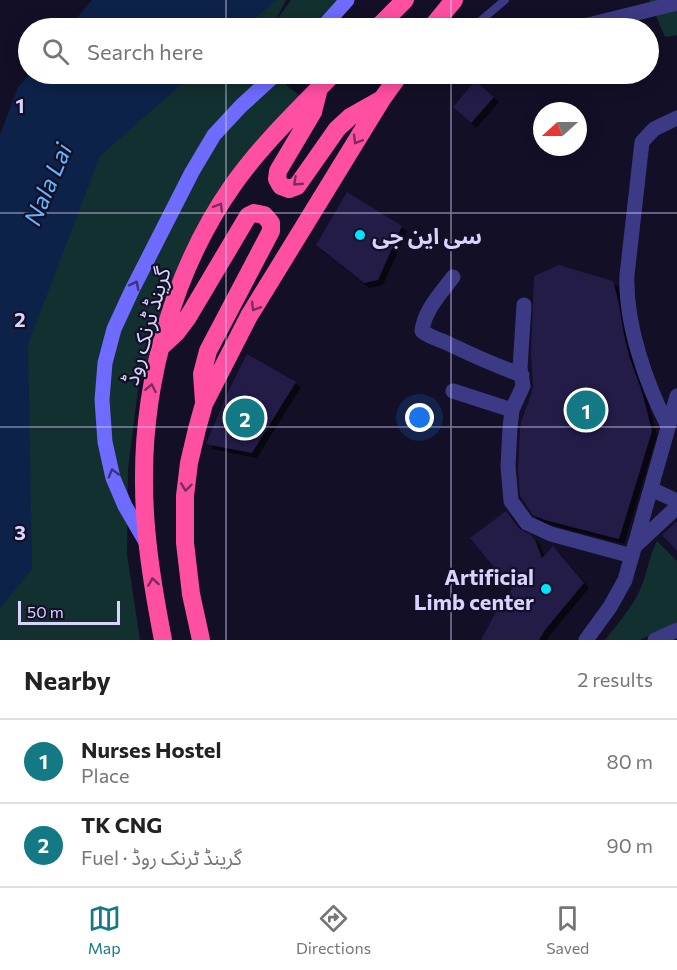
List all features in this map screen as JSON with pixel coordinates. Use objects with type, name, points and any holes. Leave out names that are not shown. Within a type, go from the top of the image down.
[{"type":"highway","points":[[387,18],[405,0]]},
{"type":"highway","points":[[442,18],[454,0]]},
{"type":"highway","name":"گرینڈ ٹرنک روڈ","points":[[163,640],[147,544],[144,483],[145,433],[150,390],[160,348],[173,304],[207,226],[256,154],[324,84]]},
{"type":"highway","points":[[201,640],[191,594],[185,543],[185,496],[189,463],[204,404],[249,316],[393,84]]},
{"type":"highway","points":[[320,88],[313,112],[278,171],[277,179],[281,186],[289,189],[297,186],[337,129],[350,117],[382,99]]},
{"type":"highway","points":[[160,348],[176,333],[188,317],[248,216],[254,213],[264,214],[271,223],[271,231],[208,351],[202,374],[204,404]]},
{"type":"main road","points":[[331,18],[347,0]]},
{"type":"main road","points":[[147,544],[125,506],[114,478],[105,442],[102,400],[105,363],[114,329],[192,172],[214,135],[265,84]]},
{"type":"street","points":[[616,18],[677,3]]},
{"type":"street","points":[[668,426],[642,362],[627,295],[627,275],[642,142],[654,129],[677,118]]},
{"type":"street","points":[[453,277],[429,311],[423,322],[422,331],[468,354],[522,375]]},
{"type":"street","points":[[524,305],[520,368],[523,386],[512,410],[508,466],[511,501],[528,523],[551,534],[633,551]]},
{"type":"street","points":[[453,391],[512,410]]},
{"type":"street","points":[[586,640],[610,607],[625,580],[677,396]]},
{"type":"street","points":[[651,489],[677,501]]},
{"type":"street","points":[[633,551],[677,507]]},
{"type":"street","points":[[654,640],[677,630]]},
{"type":"lane","points":[[484,18],[505,0]]},
{"type":"green space","points":[[229,0],[286,0],[277,18],[203,18]]},
{"type":"green space","points":[[291,0],[342,0],[333,18],[278,18]]},
{"type":"green space","points":[[649,0],[677,0],[677,35],[665,37],[659,18],[657,18]]},
{"type":"green space","points":[[138,84],[287,84],[303,98],[251,148],[161,317],[138,390],[128,469],[127,554],[140,640],[0,640],[0,568],[14,341],[69,196]]},
{"type":"green space","points":[[657,541],[677,561],[677,622],[640,640],[605,640],[637,596]]},
{"type":"water","points":[[92,0],[277,0],[255,18],[77,18]]},
{"type":"water","name":"Nala Lai","points":[[21,84],[182,84],[100,156],[28,344],[32,569],[0,608],[0,135]]},
{"type":"building","points":[[472,84],[479,84],[494,97],[471,123],[453,107]]},
{"type":"building","name":"سی این جی","points":[[347,192],[402,226],[378,280],[364,283],[316,245]]},
{"type":"building","points":[[559,265],[613,281],[629,356],[642,392],[652,431],[619,539],[533,515],[520,496],[518,470],[520,429],[533,385],[531,354],[534,276]]},
{"type":"building","points":[[247,354],[296,382],[252,453],[206,444]]},
{"type":"building","name":"Artificial Limb center","points":[[506,511],[520,529],[535,540],[542,558],[553,546],[584,583],[539,640],[481,640],[499,606],[512,589],[470,538]]},
{"type":"building","points":[[677,521],[677,551],[662,535]]},
{"type":"place","name":"سی این جی","points":[[360,235]]},
{"type":"place","name":"Nurses Hostel","points":[[586,410]]},
{"type":"place","name":"TK CNG","points":[[245,418]]},
{"type":"place","name":"Artificial Limb center","points":[[546,589]]}]
